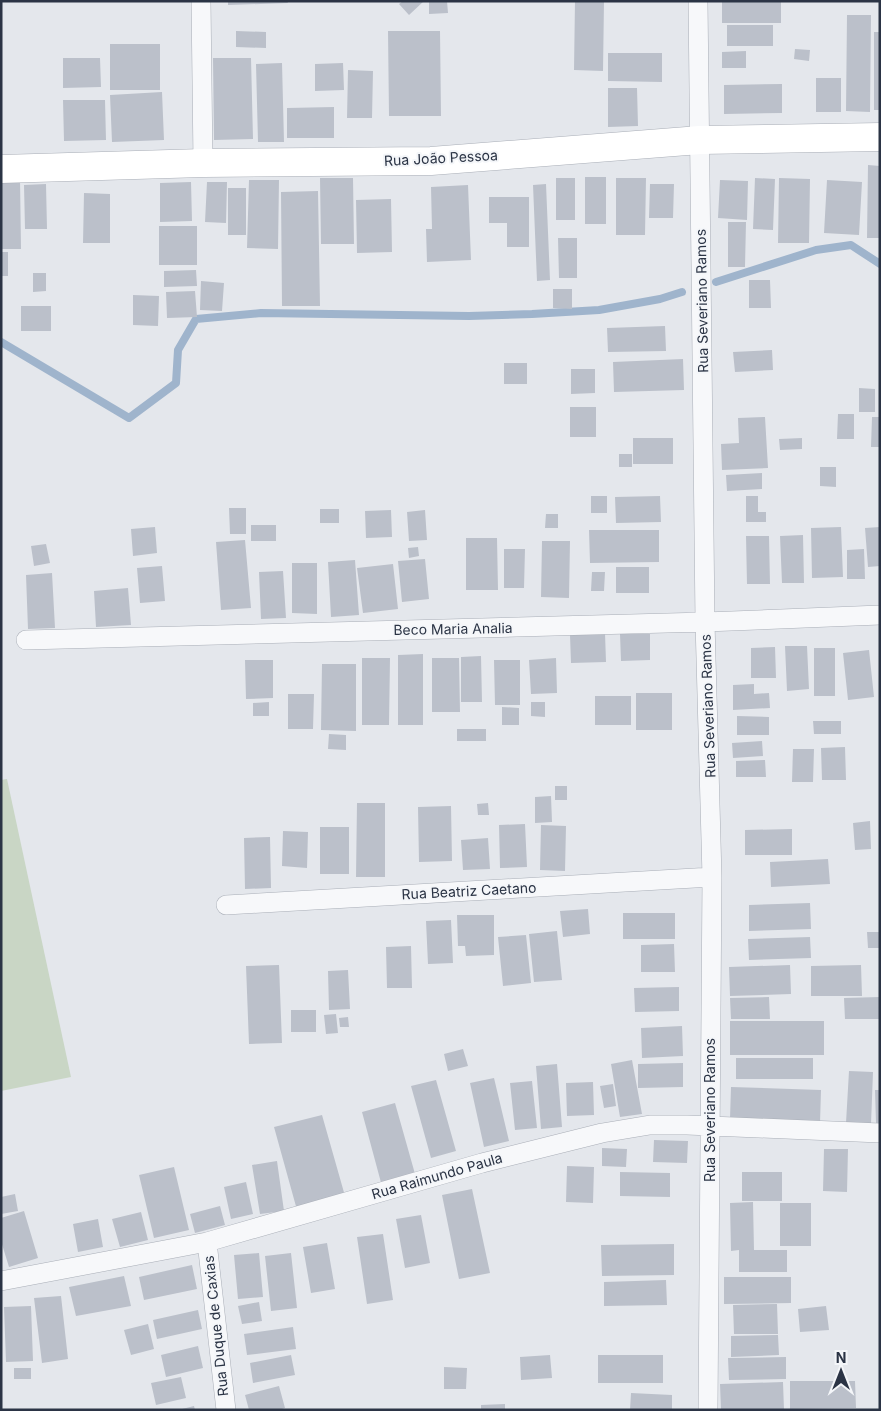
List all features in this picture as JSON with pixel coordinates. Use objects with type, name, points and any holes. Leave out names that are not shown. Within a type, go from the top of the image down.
[{"type":"street","points":[[201,1],[202,163]]},
{"type":"street","name":"Rua Severiano Ramos","points":[[698,1],[705,622],[712,877],[708,1410]]},
{"type":"street","name":"Rua João Pessoa","points":[[1,169],[202,163],[431,160],[700,140],[880,136]]},
{"type":"street","name":"Beco Maria Analia","points":[[26,640],[880,616]]},
{"type":"street","name":"Rua Beatriz Caetano","points":[[226,906],[712,877]]},
{"type":"street","name":"Rua Raimundo Paula","points":[[1,1281],[207,1242],[482,1163],[602,1133],[650,1125],[880,1133]]},
{"type":"street","name":"Rua Duque de Caxias","points":[[207,1242],[226,1410]]},
{"type":"green space","points":[[7,779],[71,1077],[1,1091],[1,780]]},
{"type":"building","points":[[228,1],[287,1],[288,3],[228,5]]},
{"type":"building","points":[[403,1],[424,1],[409,15],[399,4]]},
{"type":"building","points":[[429,1],[447,1],[448,13],[429,14]]},
{"type":"building","points":[[575,1],[604,1],[603,71],[574,70]]},
{"type":"building","points":[[722,1],[781,1],[781,23],[722,23]]},
{"type":"building","points":[[847,15],[871,15],[870,112],[846,111]]},
{"type":"building","points":[[727,25],[773,25],[773,46],[727,46]]},
{"type":"building","points":[[236,31],[266,32],[266,48],[236,47]]},
{"type":"building","points":[[388,31],[440,31],[441,116],[389,116]]},
{"type":"building","points":[[874,32],[880,32],[880,110],[874,110]]},
{"type":"building","points":[[110,44],[160,44],[160,90],[110,90]]},
{"type":"building","points":[[795,49],[810,50],[809,61],[794,59]]},
{"type":"building","points":[[746,51],[746,68],[722,68],[722,52]]},
{"type":"building","points":[[608,53],[662,53],[662,82],[608,81]]},
{"type":"building","points":[[63,58],[100,58],[101,87],[63,88]]},
{"type":"building","points":[[213,58],[251,58],[253,139],[214,140]]},
{"type":"building","points":[[282,63],[284,142],[258,142],[256,64]]},
{"type":"building","points":[[343,63],[344,90],[315,91],[315,64]]},
{"type":"building","points":[[348,70],[373,71],[372,118],[347,118]]},
{"type":"building","points":[[816,78],[841,78],[841,112],[816,112]]},
{"type":"building","points":[[782,84],[782,113],[724,114],[724,85]]},
{"type":"building","points":[[608,88],[637,88],[638,126],[608,127]]},
{"type":"building","points":[[162,92],[164,140],[112,142],[110,95]]},
{"type":"building","points":[[63,100],[105,100],[106,140],[64,141]]},
{"type":"building","points":[[334,107],[334,138],[287,138],[287,108]]},
{"type":"building","points":[[868,165],[880,166],[880,238],[867,238]]},
{"type":"building","points":[[585,177],[606,177],[606,224],[585,224]]},
{"type":"building","points":[[320,178],[353,178],[354,244],[321,244]]},
{"type":"building","points":[[556,178],[575,178],[575,220],[556,220]]},
{"type":"building","points":[[616,178],[646,178],[645,235],[616,235]]},
{"type":"building","points":[[755,178],[775,179],[773,230],[753,229]]},
{"type":"building","points":[[779,178],[810,179],[809,243],[778,243]]},
{"type":"building","points":[[1,179],[20,179],[21,249],[1,249]]},
{"type":"building","points":[[249,180],[279,180],[278,249],[247,248]]},
{"type":"building","points":[[720,180],[748,181],[747,220],[718,218]]},
{"type":"building","points":[[827,180],[862,182],[859,235],[824,233]]},
{"type":"building","points":[[191,182],[192,221],[160,222],[160,183]]},
{"type":"building","points":[[207,182],[227,182],[226,223],[205,222]]},
{"type":"building","points":[[46,184],[47,229],[25,229],[24,185]]},
{"type":"building","points":[[546,184],[550,280],[537,281],[533,185]]},
{"type":"building","points":[[650,184],[674,184],[673,218],[649,218]]},
{"type":"building","points":[[468,185],[471,260],[427,262],[426,229],[432,229],[431,187]]},
{"type":"building","points":[[228,188],[246,188],[246,235],[228,235]]},
{"type":"building","points":[[318,191],[320,306],[282,306],[281,192]]},
{"type":"building","points":[[84,193],[110,194],[110,243],[83,243]]},
{"type":"building","points":[[489,197],[529,197],[529,247],[507,247],[507,223],[489,223]]},
{"type":"building","points":[[391,199],[392,252],[357,253],[356,200]]},
{"type":"building","points":[[728,222],[746,222],[745,267],[728,267]]},
{"type":"building","points":[[159,226],[197,226],[197,265],[159,265]]},
{"type":"building","points":[[558,238],[577,238],[577,278],[559,278]]},
{"type":"building","points":[[1,252],[8,252],[8,276],[1,276]]},
{"type":"building","points":[[196,270],[197,286],[164,287],[164,271]]},
{"type":"building","points":[[33,273],[46,273],[46,291],[33,292]]},
{"type":"building","points":[[749,280],[770,280],[771,308],[749,308]]},
{"type":"building","points":[[201,281],[224,283],[222,311],[200,310]]},
{"type":"building","points":[[553,289],[572,289],[572,309],[553,308]]},
{"type":"building","points":[[195,291],[197,317],[167,318],[166,292]]},
{"type":"building","points":[[133,295],[159,296],[158,326],[133,325]]},
{"type":"building","points":[[21,306],[51,306],[51,331],[21,331]]},
{"type":"building","points":[[665,326],[666,351],[608,352],[607,328]]},
{"type":"building","points":[[772,350],[773,370],[735,372],[733,352]]},
{"type":"building","points":[[683,359],[684,390],[614,392],[613,362]]},
{"type":"building","points":[[504,363],[527,363],[527,384],[504,384]]},
{"type":"building","points":[[571,369],[595,369],[595,393],[571,394]]},
{"type":"building","points":[[859,388],[875,389],[875,412],[859,412]]},
{"type":"building","points":[[570,407],[596,407],[596,437],[570,437]]},
{"type":"building","points":[[838,414],[854,414],[854,439],[837,439]]},
{"type":"building","points":[[765,417],[768,468],[722,470],[721,444],[739,443],[738,418]]},
{"type":"building","points":[[872,417],[880,417],[880,447],[871,447]]},
{"type":"building","points":[[633,438],[673,438],[673,464],[633,464]]},
{"type":"building","points":[[802,438],[802,449],[780,450],[779,439]]},
{"type":"building","points":[[619,454],[632,454],[632,467],[619,467]]},
{"type":"building","points":[[820,467],[836,467],[836,487],[820,486]]},
{"type":"building","points":[[762,473],[762,489],[727,491],[726,475]]},
{"type":"building","points":[[591,496],[607,496],[607,513],[591,513]]},
{"type":"building","points":[[660,496],[661,522],[616,523],[615,497]]},
{"type":"building","points":[[746,496],[758,496],[758,512],[766,512],[766,522],[746,522]]},
{"type":"building","points":[[229,508],[246,508],[246,534],[230,534]]},
{"type":"building","points":[[320,509],[339,509],[339,523],[320,523]]},
{"type":"building","points":[[391,510],[392,537],[366,538],[365,511]]},
{"type":"building","points":[[425,510],[427,540],[409,541],[407,512]]},
{"type":"building","points":[[546,514],[558,514],[558,528],[545,528]]},
{"type":"building","points":[[251,525],[276,525],[276,541],[251,541]]},
{"type":"building","points":[[155,527],[157,553],[133,556],[131,529]]},
{"type":"building","points":[[841,527],[843,577],[812,578],[811,528]]},
{"type":"building","points":[[880,527],[880,566],[868,567],[865,528]]},
{"type":"building","points":[[589,530],[659,530],[659,562],[590,563]]},
{"type":"building","points":[[803,535],[804,583],[782,583],[780,536]]},
{"type":"building","points":[[746,536],[769,536],[770,584],[747,584]]},
{"type":"building","points":[[466,538],[497,538],[498,590],[466,590]]},
{"type":"building","points":[[245,540],[251,608],[221,610],[216,542]]},
{"type":"building","points":[[542,541],[570,541],[569,598],[541,597]]},
{"type":"building","points":[[46,544],[50,563],[34,566],[31,546]]},
{"type":"building","points":[[418,547],[419,556],[409,558],[408,548]]},
{"type":"building","points":[[504,549],[525,549],[524,588],[504,588]]},
{"type":"building","points":[[864,549],[865,579],[847,579],[847,550]]},
{"type":"building","points":[[425,559],[429,599],[402,602],[398,561]]},
{"type":"building","points":[[355,560],[359,615],[331,617],[328,562]]},
{"type":"building","points":[[292,563],[317,563],[317,614],[292,613]]},
{"type":"building","points":[[393,564],[398,609],[363,613],[357,568]]},
{"type":"building","points":[[162,566],[165,601],[140,603],[137,568]]},
{"type":"building","points":[[616,567],[649,567],[649,593],[616,593]]},
{"type":"building","points":[[283,571],[286,618],[261,619],[259,572]]},
{"type":"building","points":[[592,572],[605,572],[604,591],[591,591]]},
{"type":"building","points":[[52,573],[55,628],[28,629],[26,575]]},
{"type":"building","points":[[128,588],[131,625],[96,627],[94,591]]},
{"type":"building","points":[[605,633],[606,662],[571,663],[570,635]]},
{"type":"building","points":[[620,634],[650,634],[650,660],[621,661]]},
{"type":"building","points":[[785,646],[807,646],[809,689],[787,691]]},
{"type":"building","points":[[775,647],[776,678],[751,678],[751,648]]},
{"type":"building","points":[[814,648],[835,648],[835,696],[814,696]]},
{"type":"building","points":[[869,650],[874,697],[848,700],[843,653]]},
{"type":"building","points":[[423,654],[423,725],[398,725],[398,655]]},
{"type":"building","points":[[481,656],[482,702],[461,702],[461,657]]},
{"type":"building","points":[[362,658],[390,658],[389,725],[362,725]]},
{"type":"building","points":[[432,658],[459,658],[460,712],[432,712]]},
{"type":"building","points":[[556,658],[557,693],[531,694],[529,660]]},
{"type":"building","points":[[245,660],[273,660],[273,698],[246,699]]},
{"type":"building","points":[[494,660],[520,660],[520,705],[495,705]]},
{"type":"building","points":[[322,664],[356,664],[356,731],[321,730]]},
{"type":"building","points":[[754,684],[754,694],[769,693],[770,708],[733,710],[733,685]]},
{"type":"building","points":[[636,693],[672,693],[672,730],[636,730]]},
{"type":"building","points":[[288,694],[314,694],[313,729],[288,729]]},
{"type":"building","points":[[595,696],[631,696],[631,725],[595,725]]},
{"type":"building","points":[[269,702],[269,716],[253,716],[253,703]]},
{"type":"building","points":[[531,702],[545,702],[545,717],[531,716]]},
{"type":"building","points":[[502,707],[519,708],[519,725],[502,725]]},
{"type":"building","points":[[737,716],[769,717],[769,735],[737,735]]},
{"type":"building","points":[[813,721],[841,721],[841,734],[814,734]]},
{"type":"building","points":[[457,729],[486,729],[486,741],[457,741]]},
{"type":"building","points":[[329,734],[346,735],[346,750],[328,749]]},
{"type":"building","points":[[762,741],[763,756],[733,758],[732,743]]},
{"type":"building","points":[[845,747],[846,780],[822,780],[821,748]]},
{"type":"building","points":[[793,749],[814,749],[813,782],[792,782]]},
{"type":"building","points":[[765,760],[766,777],[736,777],[736,761]]},
{"type":"building","points":[[555,786],[567,786],[567,800],[555,800]]},
{"type":"building","points":[[551,796],[552,822],[535,823],[535,797]]},
{"type":"building","points":[[357,803],[385,803],[385,877],[356,877]]},
{"type":"building","points":[[488,803],[489,815],[478,815],[477,804]]},
{"type":"building","points":[[451,806],[452,861],[419,862],[418,807]]},
{"type":"building","points":[[870,821],[871,849],[855,850],[853,823]]},
{"type":"building","points":[[525,824],[527,867],[500,868],[499,825]]},
{"type":"building","points":[[541,825],[566,826],[565,871],[540,870]]},
{"type":"building","points":[[320,827],[349,827],[349,874],[320,874]]},
{"type":"building","points":[[792,829],[792,855],[745,855],[745,830]]},
{"type":"building","points":[[283,831],[308,832],[307,868],[282,866]]},
{"type":"building","points":[[270,837],[271,888],[245,889],[244,838]]},
{"type":"building","points":[[488,838],[490,869],[463,870],[461,840]]},
{"type":"building","points":[[828,859],[830,884],[771,887],[770,862]]},
{"type":"building","points":[[810,903],[811,929],[749,931],[749,905]]},
{"type":"building","points":[[588,909],[590,934],[563,937],[560,911]]},
{"type":"building","points":[[623,913],[675,913],[675,939],[623,939]]},
{"type":"building","points":[[457,915],[494,915],[494,955],[466,956],[465,946],[458,946]]},
{"type":"building","points":[[451,920],[453,963],[428,964],[426,921]]},
{"type":"building","points":[[557,931],[562,980],[534,982],[529,934]]},
{"type":"building","points":[[867,932],[880,932],[880,948],[868,948]]},
{"type":"building","points":[[526,935],[531,983],[503,986],[498,937]]},
{"type":"building","points":[[810,937],[811,958],[749,960],[748,939]]},
{"type":"building","points":[[674,944],[675,972],[641,972],[641,945]]},
{"type":"building","points":[[411,946],[412,988],[387,988],[386,947]]},
{"type":"building","points":[[279,965],[282,1043],[249,1044],[246,966]]},
{"type":"building","points":[[790,965],[791,994],[730,996],[729,967]]},
{"type":"building","points":[[861,965],[862,996],[811,996],[811,966]]},
{"type":"building","points":[[348,970],[350,1009],[329,1010],[328,971]]},
{"type":"building","points":[[679,987],[679,1011],[635,1012],[634,988]]},
{"type":"building","points":[[769,997],[770,1019],[731,1019],[730,998]]},
{"type":"building","points":[[880,997],[880,1019],[845,1019],[844,998]]},
{"type":"building","points":[[291,1010],[316,1010],[316,1032],[291,1032]]},
{"type":"building","points":[[336,1014],[338,1033],[326,1034],[324,1015]]},
{"type":"building","points":[[348,1017],[349,1027],[340,1027],[339,1018]]},
{"type":"building","points":[[730,1021],[824,1021],[824,1055],[730,1055]]},
{"type":"building","points":[[682,1026],[683,1056],[642,1058],[641,1028]]},
{"type":"building","points":[[463,1049],[468,1066],[448,1071],[444,1054]]},
{"type":"building","points":[[736,1058],[813,1058],[813,1079],[736,1079]]},
{"type":"building","points":[[632,1060],[642,1114],[620,1117],[611,1064]]},
{"type":"building","points":[[683,1063],[683,1087],[638,1088],[638,1064]]},
{"type":"building","points":[[557,1064],[562,1127],[541,1129],[536,1066]]},
{"type":"building","points":[[849,1071],[873,1072],[871,1124],[846,1123]]},
{"type":"building","points":[[494,1078],[509,1141],[484,1147],[470,1083]]},
{"type":"building","points":[[436,1080],[456,1151],[431,1158],[411,1086]]},
{"type":"building","points":[[532,1081],[537,1128],[515,1130],[510,1083]]},
{"type":"building","points":[[593,1082],[594,1115],[567,1116],[566,1083]]},
{"type":"building","points":[[613,1084],[616,1106],[604,1108],[600,1086]]},
{"type":"building","points":[[731,1087],[821,1090],[820,1123],[730,1119]]},
{"type":"building","points":[[875,1090],[880,1090],[880,1123],[876,1123]]},
{"type":"building","points":[[395,1103],[417,1181],[383,1190],[362,1112]]},
{"type":"building","points":[[322,1115],[345,1196],[297,1210],[274,1127]]},
{"type":"building","points":[[654,1140],[688,1141],[687,1163],[653,1162]]},
{"type":"building","points":[[602,1148],[627,1149],[626,1167],[602,1166]]},
{"type":"building","points":[[824,1149],[848,1149],[847,1192],[823,1191]]},
{"type":"building","points":[[277,1161],[284,1211],[260,1214],[252,1165]]},
{"type":"building","points":[[567,1166],[594,1167],[593,1203],[566,1202]]},
{"type":"building","points":[[174,1167],[189,1230],[154,1238],[139,1175]]},
{"type":"building","points":[[620,1172],[670,1173],[670,1197],[620,1196]]},
{"type":"building","points":[[742,1172],[782,1172],[782,1201],[742,1201]]},
{"type":"building","points":[[246,1182],[253,1214],[231,1219],[224,1187]]},
{"type":"building","points":[[472,1189],[490,1273],[459,1279],[442,1195]]},
{"type":"building","points":[[15,1194],[18,1211],[1,1214],[1,1197]]},
{"type":"building","points":[[753,1202],[754,1250],[787,1250],[787,1272],[739,1272],[739,1250],[731,1251],[730,1203]]},
{"type":"building","points":[[780,1203],[811,1203],[811,1246],[780,1246]]},
{"type":"building","points":[[220,1206],[225,1225],[195,1233],[190,1214]]},
{"type":"building","points":[[24,1211],[38,1258],[9,1267],[1,1241],[1,1218]]},
{"type":"building","points":[[141,1212],[148,1240],[120,1247],[112,1219]]},
{"type":"building","points":[[421,1215],[430,1263],[405,1268],[396,1219]]},
{"type":"building","points":[[98,1219],[103,1247],[78,1252],[73,1224]]},
{"type":"building","points":[[383,1234],[393,1300],[367,1304],[357,1237]]},
{"type":"building","points":[[327,1243],[335,1289],[311,1293],[303,1247]]},
{"type":"building","points":[[674,1244],[674,1275],[602,1276],[601,1245]]},
{"type":"building","points":[[259,1253],[263,1297],[238,1299],[234,1255]]},
{"type":"building","points":[[291,1253],[297,1308],[271,1311],[265,1256]]},
{"type":"building","points":[[192,1265],[197,1289],[144,1300],[139,1277]]},
{"type":"building","points":[[124,1276],[131,1306],[76,1316],[69,1287]]},
{"type":"building","points":[[724,1277],[791,1277],[791,1303],[724,1304]]},
{"type":"building","points":[[666,1280],[667,1305],[604,1306],[604,1282]]},
{"type":"building","points":[[61,1296],[68,1359],[42,1363],[34,1298]]},
{"type":"building","points":[[259,1302],[262,1321],[242,1324],[238,1306]]},
{"type":"building","points":[[777,1304],[778,1334],[734,1334],[733,1305]]},
{"type":"building","points":[[31,1306],[33,1361],[6,1362],[4,1307]]},
{"type":"building","points":[[826,1306],[829,1330],[800,1332],[798,1309]]},
{"type":"building","points":[[198,1310],[202,1329],[157,1339],[153,1320]]},
{"type":"building","points":[[148,1324],[154,1349],[131,1355],[124,1330]]},
{"type":"building","points":[[293,1327],[296,1349],[247,1355],[244,1334]]},
{"type":"building","points":[[778,1335],[779,1355],[731,1357],[731,1336]]},
{"type":"building","points":[[198,1346],[203,1368],[166,1377],[161,1355]]},
{"type":"building","points":[[291,1355],[295,1375],[253,1383],[250,1363]]},
{"type":"building","points":[[550,1355],[552,1378],[521,1380],[520,1357]]},
{"type":"building","points":[[598,1355],[663,1355],[663,1383],[598,1383]]},
{"type":"building","points":[[786,1357],[786,1379],[729,1380],[728,1358]]},
{"type":"building","points":[[444,1367],[467,1368],[466,1389],[444,1389]]},
{"type":"building","points":[[14,1368],[31,1368],[31,1379],[14,1379]]},
{"type":"building","points":[[181,1377],[186,1398],[156,1405],[151,1383]]},
{"type":"building","points":[[790,1381],[855,1381],[856,1408],[790,1409]]},
{"type":"building","points":[[783,1382],[784,1410],[721,1410],[720,1384]]},
{"type":"building","points":[[279,1386],[285,1408],[279,1410],[249,1410],[245,1395]]},
{"type":"building","points":[[631,1393],[672,1395],[672,1410],[630,1410]]},
{"type":"building","points":[[505,1404],[505,1410],[481,1410],[481,1405]]},
{"type":"building","points":[[194,1406],[195,1410],[182,1410],[182,1409]]},
{"type":"waterway","points":[[716,282],[816,250],[851,245],[880,264]]},
{"type":"waterway","points":[[1,342],[129,418],[176,383],[178,350],[196,319],[261,313],[469,316],[532,314],[599,310],[660,299],[682,292]]}]
